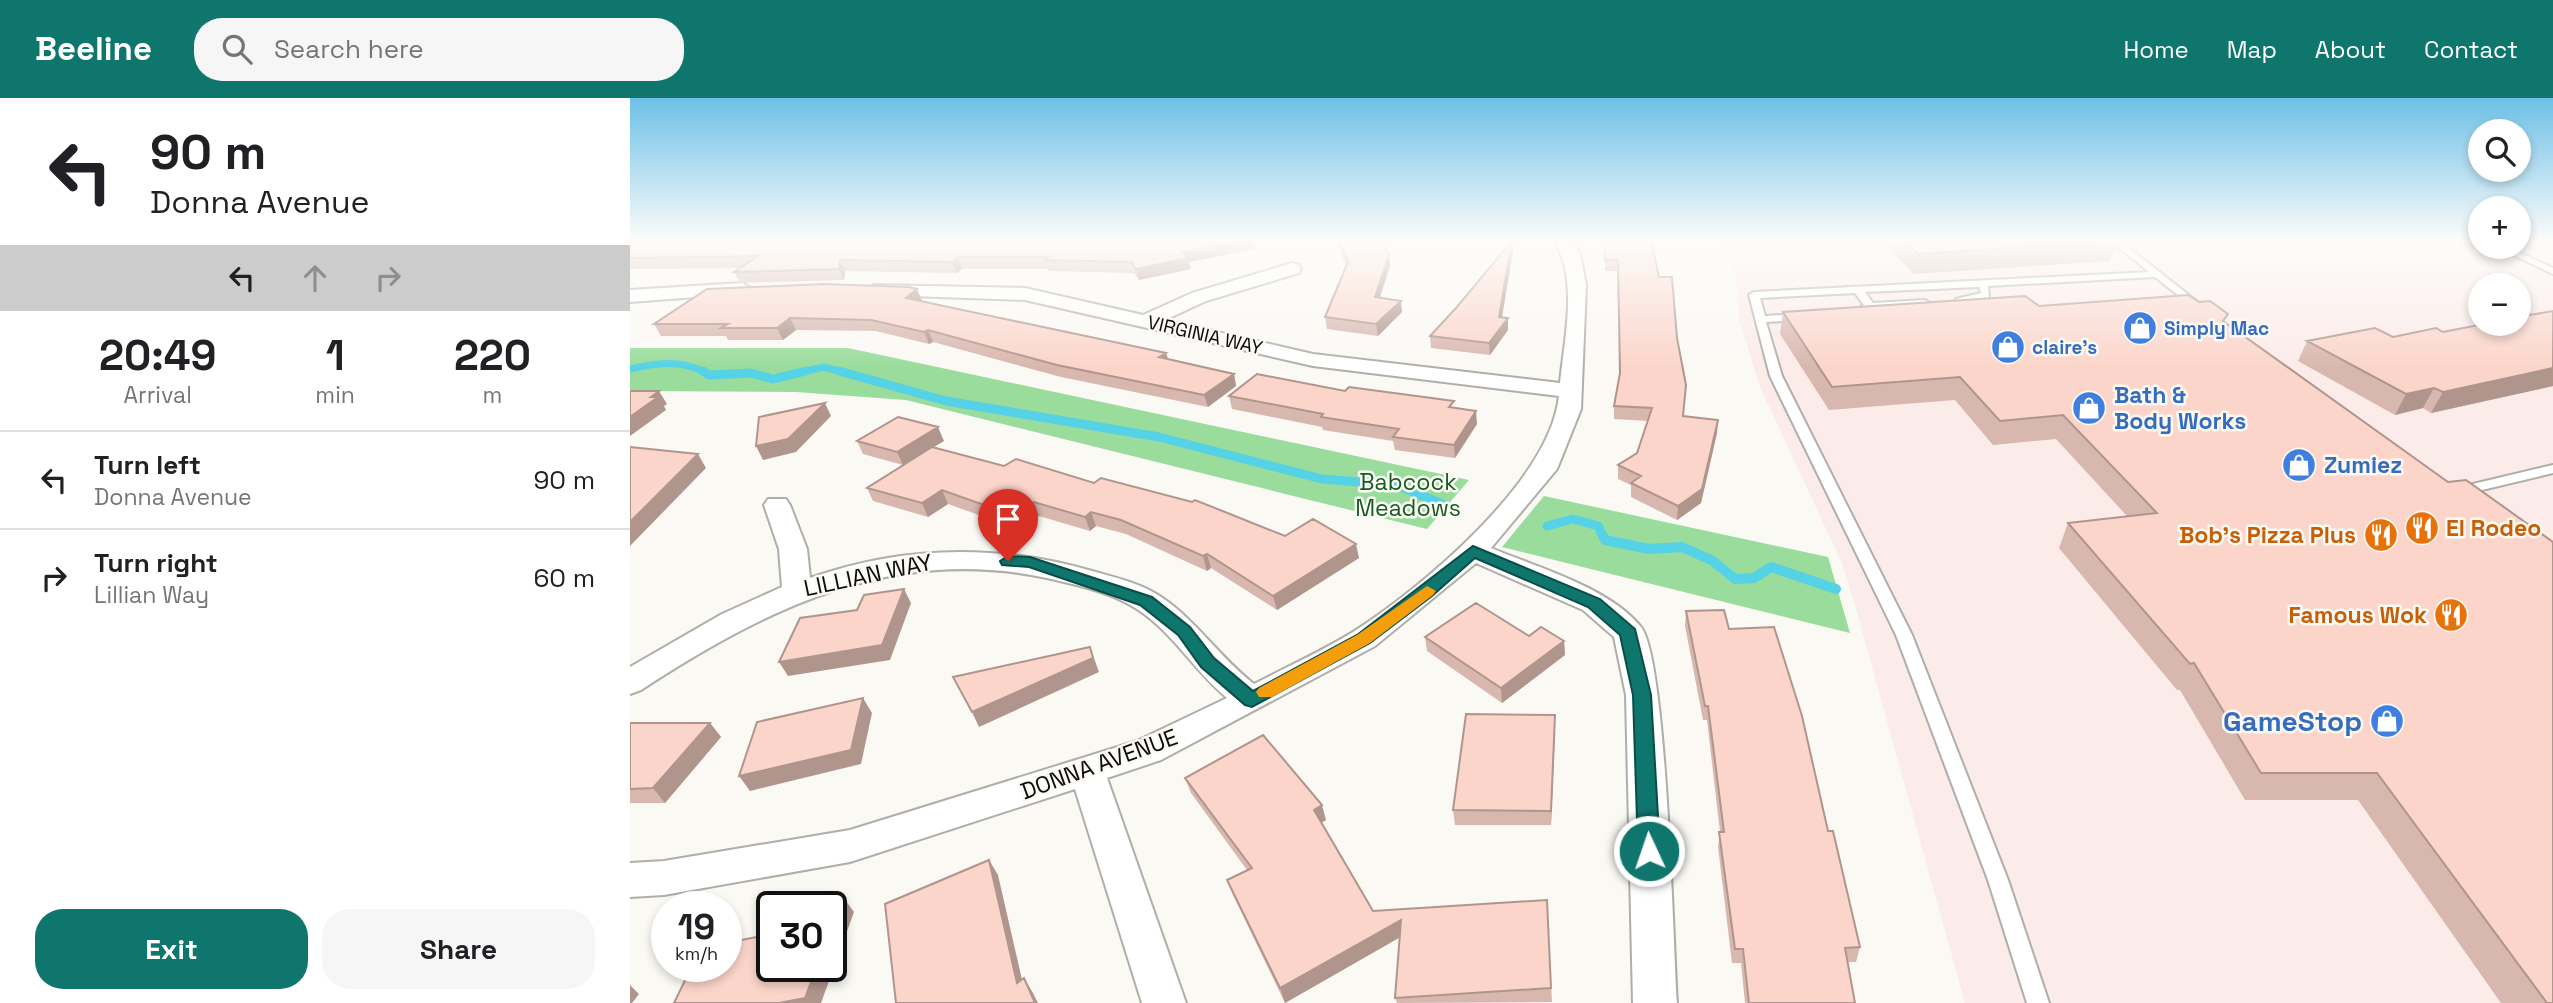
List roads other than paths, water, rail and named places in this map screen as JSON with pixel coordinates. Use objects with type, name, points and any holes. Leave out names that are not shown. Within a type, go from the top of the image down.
[{"type":"street","points":[[1147,321],[1199,297],[1245,283]]},
{"type":"street","name":"DONNA AVENUE","points":[[630,880],[664,877],[850,846],[1149,751],[1252,700],[1364,639],[1426,592],[1473,551],[1544,469],[1560,435],[1570,391],[1577,283]]},
{"type":"street","points":[[630,296],[765,289]]},
{"type":"street","name":"VIRGINIA WAY","points":[[855,289],[977,290],[1025,294],[1313,360],[1570,391]]},
{"type":"street","points":[[777,505],[793,549],[797,589]]},
{"type":"street","points":[[1473,551],[1594,603],[1629,633],[1642,695],[1655,1003]]},
{"type":"street","name":"LILLIAN WAY","points":[[630,682],[678,650],[797,589],[836,577],[919,560],[1030,562],[1146,601],[1184,631],[1208,663],[1252,700]]},
{"type":"street","points":[[1087,771],[1164,1003]]},
{"type":"lane","points":[[1960,283],[1754,295],[1776,376],[1904,635],[1998,880],[2038,1003]]},
{"type":"lane","points":[[1947,301],[1973,300],[1986,295],[1982,283]]},
{"type":"lane","points":[[2166,283],[2202,309]]},
{"type":"lane","points":[[1857,289],[1870,306]]},
{"type":"lane","points":[[1842,314],[1856,313],[1870,306],[1934,302]]},
{"type":"lane","points":[[1759,319],[1815,316]]},
{"type":"lane","points":[[2461,491],[2553,469]]},
{"type":"waterway","points":[[630,369],[668,363],[706,373]]},
{"type":"waterway","points":[[798,373],[824,367],[846,373]]},
{"type":"waterway","points":[[706,373],[751,373],[773,379],[806,371]]},
{"type":"waterway","points":[[839,371],[946,401],[1159,437],[1322,479],[1397,485],[1449,507]]},
{"type":"waterway","points":[[1547,526],[1573,519],[1598,526],[1605,540],[1649,549],[1682,547],[1713,561],[1735,579],[1754,578],[1771,567],[1836,589]]},
{"type":"place","name":"Simply Mac","points":[[2140,328]]},
{"type":"place","name":"claire's","points":[[2008,347]]},
{"type":"place","name":"Bath & Body Works","points":[[2089,408]]},
{"type":"place","name":"Zumiez","points":[[2299,465]]},
{"type":"place","name":"El Rodeo","points":[[2422,528]]},
{"type":"place","name":"Bob's Pizza Plus","points":[[2381,535]]},
{"type":"place","name":"Famous Wok","points":[[2451,615]]},
{"type":"place","name":"GameStop","points":[[2387,721]]},
{"type":"park label","name":"Babcock Meadows","points":[[1408,495]]}]
